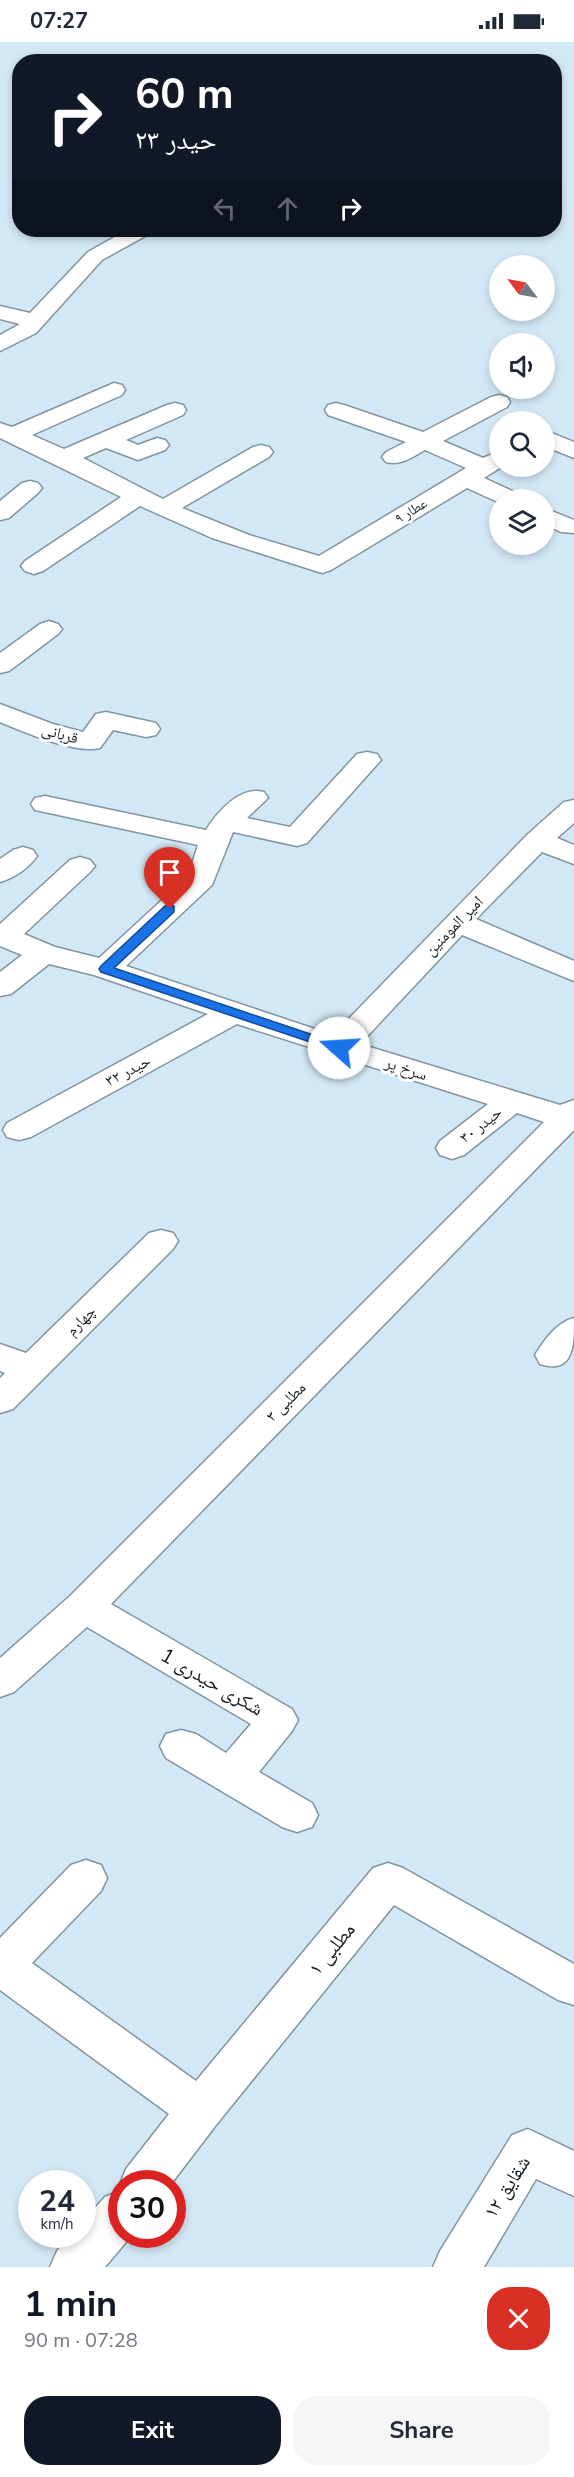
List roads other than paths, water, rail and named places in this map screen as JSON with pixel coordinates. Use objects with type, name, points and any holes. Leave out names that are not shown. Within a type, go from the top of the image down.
[{"type":"street","points":[[0,344],[28,328],[95,256],[128,237]]},
{"type":"street","points":[[0,312],[34,321]]},
{"type":"street","points":[[6,432],[114,390]]},
{"type":"street","points":[[394,457],[499,402]]},
{"type":"street","points":[[64,458],[175,410]]},
{"type":"street","points":[[336,410],[396,429],[483,468],[502,489]]},
{"type":"street","points":[[6,432],[64,458],[163,508],[261,452]]},
{"type":"street","points":[[107,440],[138,453],[157,445]]},
{"type":"street","points":[[555,442],[574,451]]},
{"type":"street","name":"عطار ۹","points":[[163,508],[233,538],[322,565],[483,468]]},
{"type":"street","points":[[0,513],[30,488]]},
{"type":"street","points":[[34,566],[139,496]]},
{"type":"street","points":[[555,520],[570,527]]},
{"type":"street","points":[[0,665],[50,629]]},
{"type":"street","name":"قربانی","points":[[0,712],[43,729],[90,742],[106,720],[146,729]]},
{"type":"street","points":[[45,804],[219,831],[297,837],[367,760]]},
{"type":"street","points":[[105,969],[202,879],[219,831],[254,798]]},
{"type":"street","name":"امیر المومنین","points":[[339,1048],[457,922],[564,814],[574,808]]},
{"type":"street","points":[[538,840],[574,855]]},
{"type":"street","points":[[0,873],[23,856]]},
{"type":"street","points":[[2,935],[80,866]]},
{"type":"street","points":[[457,922],[574,972]]},
{"type":"street","name":"سرخ پر","points":[[2,935],[44,953],[105,969],[339,1048],[511,1102],[572,1116]]},
{"type":"street","points":[[0,987],[44,953]]},
{"type":"street","name":"حیدر ۳۲","points":[[19,1130],[236,1012]]},
{"type":"street","name":"حیدر ۳۰","points":[[452,1148],[511,1102]]},
{"type":"street","name":"مطلبی ۳","points":[[0,1681],[84,1607],[572,1116]]},
{"type":"street","name":"چهارم","points":[[0,1400],[15,1363],[161,1241]]},
{"type":"street","name":"شکری حیدری 1","points":[[84,1607],[278,1720],[231,1776]]},
{"type":"street","points":[[181,1746],[297,1815]]},
{"type":"street","points":[[86,1878],[1,1966],[200,2110]]},
{"type":"street","name":"مطلبی ۱","points":[[154,2170],[200,2110],[388,1881],[574,1986]]},
{"type":"street","name":"شقایق ۱۲","points":[[457,2267],[528,2150],[574,2175]]},
{"type":"street","points":[[75,2267],[108,2228]]}]
